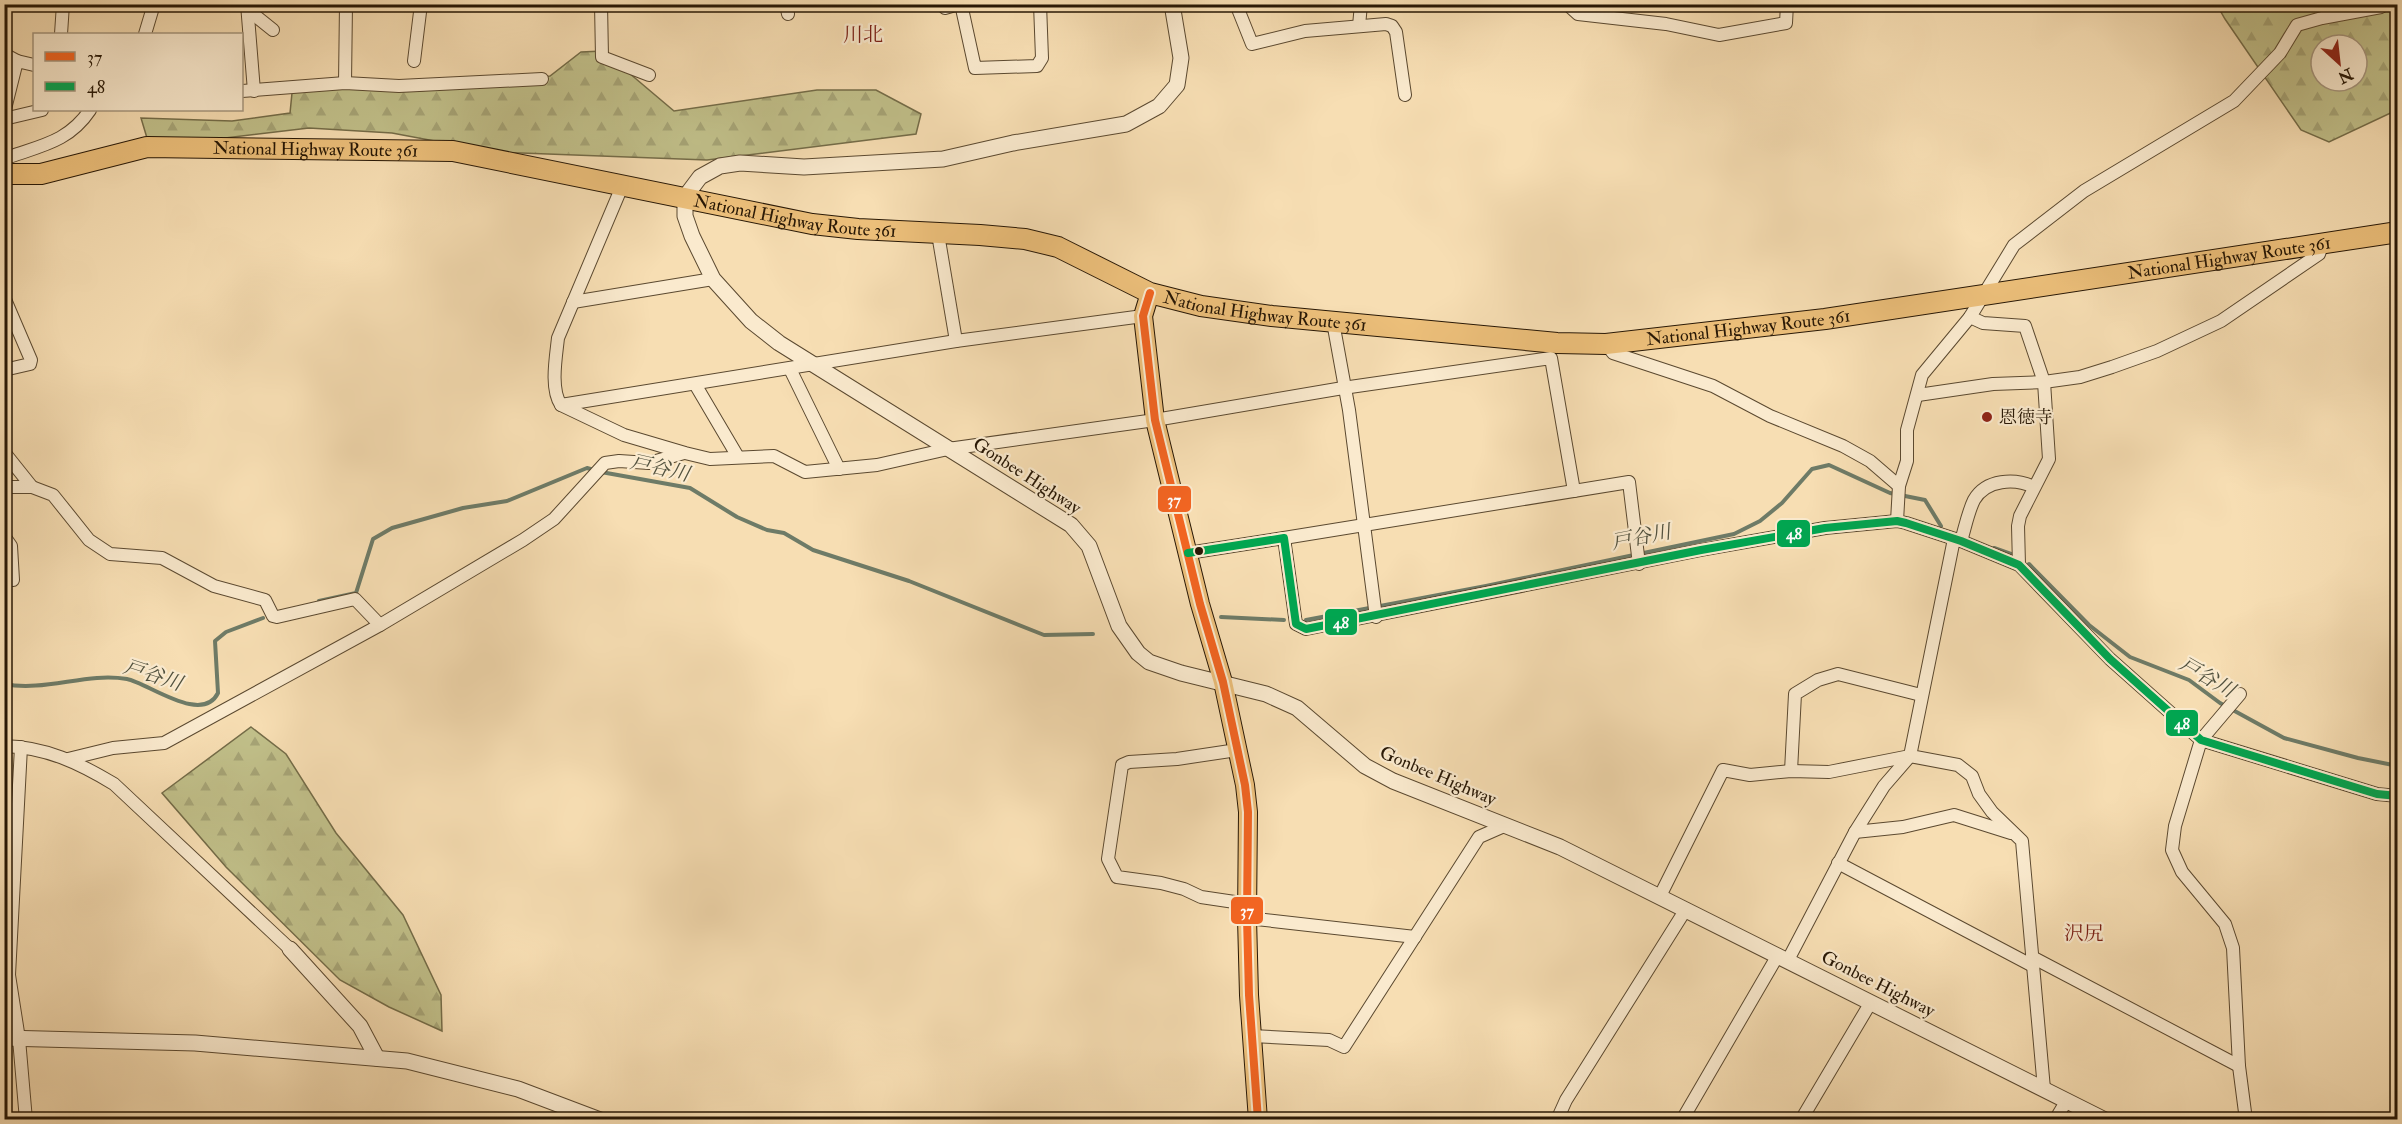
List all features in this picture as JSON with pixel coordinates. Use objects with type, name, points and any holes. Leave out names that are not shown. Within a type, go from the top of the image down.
[{"type":"highway","name":"National Highway Route 361","points":[[4,174],[41,174],[147,147],[453,151],[812,224],[1013,238],[1058,247],[1150,294],[1201,306],[1554,350],[1825,319],[2397,232]]},
{"type":"main road","points":[[1150,294],[1143,316],[1155,420],[1200,604],[1223,682],[1248,812],[1247,911],[1258,1119]]},
{"type":"street","points":[[61,33],[63,4]]},
{"type":"street","points":[[145,33],[154,4]]},
{"type":"street","points":[[345,4],[345,83]]},
{"type":"street","points":[[414,61],[421,4]]},
{"type":"street","points":[[602,4],[602,57],[649,75]]},
{"type":"street","points":[[945,4],[945,8],[960,4],[975,68],[1037,66],[1042,58],[1040,4]]},
{"type":"street","points":[[685,197],[700,177],[720,166],[740,163],[804,167],[944,159],[1013,143],[1126,124],[1159,106],[1177,85],[1182,58],[1172,4]]},
{"type":"street","points":[[1236,4],[1252,44],[1305,31],[1386,24],[1392,26],[1396,32],[1405,95]]},
{"type":"street","points":[[1359,26],[1361,4]]},
{"type":"street","points":[[1567,4],[1578,14],[1666,24],[1719,35],[1786,23],[1787,4]]},
{"type":"street","points":[[1897,521],[1899,486],[1907,461],[1907,430],[1922,375],[1970,317],[2014,245],[2084,191],[2234,101],[2280,53],[2297,25],[2322,18],[2381,8],[2385,4]]},
{"type":"street","points":[[247,8],[248,91],[345,83],[399,86],[542,79]]},
{"type":"street","points":[[247,8],[273,30]]},
{"type":"street","points":[[4,54],[17,61],[33,65]]},
{"type":"street","points":[[4,113],[17,61]]},
{"type":"street","points":[[4,119],[38,111]]},
{"type":"street","points":[[4,157],[60,140],[89,111]]},
{"type":"street","points":[[623,184],[558,338],[556,398],[561,405],[624,435],[710,459],[774,456],[805,472],[839,469],[877,465],[948,449],[1155,420],[1554,350],[1574,491]]},
{"type":"street","name":"Gonbee Highway","points":[[685,197],[685,216],[713,279],[751,321],[779,343],[1071,525],[1089,546],[1119,626],[1138,653],[1149,662],[1181,673],[1266,694],[1297,708],[1365,766],[1393,781],[1560,847],[2105,1119]]},
{"type":"street","points":[[938,234],[956,341]]},
{"type":"street","points":[[1918,395],[1993,384],[2044,382],[2080,377],[2112,368],[2157,351],[2221,321],[2319,254],[2323,243]]},
{"type":"street","points":[[573,302],[713,279]]},
{"type":"street","points":[[4,297],[31,360],[30,364],[4,370]]},
{"type":"street","points":[[561,405],[956,341],[1143,316]]},
{"type":"street","points":[[1970,317],[1983,323],[2025,326],[2044,382],[2049,459],[2034,487],[2018,526],[2019,565]]},
{"type":"street","points":[[1333,322],[1343,388],[1349,410],[1375,611]]},
{"type":"street","points":[[1606,344],[1613,353],[1713,386],[1770,416],[1843,446],[1870,461],[1899,486]]},
{"type":"street","points":[[790,369],[839,469]]},
{"type":"street","points":[[695,384],[738,457]]},
{"type":"street","points":[[4,452],[32,487]]},
{"type":"street","points":[[68,759],[113,748],[164,743],[380,625],[554,519],[597,470],[619,461],[649,463],[685,453]]},
{"type":"street","points":[[1682,1119],[1783,957],[1855,832],[1884,786],[1910,756],[1921,695],[1958,540],[1973,501],[1980,492],[2002,481],[2024,482],[2034,487]]},
{"type":"street","points":[[1188,553],[1629,482],[1638,558]]},
{"type":"street","points":[[4,487],[32,487],[53,495],[89,540],[110,554],[162,558],[214,586],[265,600],[273,616],[277,617],[356,598],[380,625]]},
{"type":"street","points":[[1284,538],[1296,624],[1306,629],[1375,611],[1638,558],[1701,550],[1825,528],[1897,521],[1958,540],[2019,565],[2110,658],[2201,740],[2344,785],[2377,794],[2397,795]]},
{"type":"street","points":[[4,536],[11,546],[13,580]]},
{"type":"street","points":[[1791,771],[1795,694],[1818,680],[1838,674],[1921,695]]},
{"type":"street","points":[[2235,698],[2201,740],[2175,826],[2172,850],[2182,872],[2225,924],[2234,948],[2239,1066],[2246,1119]]},
{"type":"street","points":[[4,746],[45,750],[82,764],[114,784],[226,892],[290,949],[360,1026],[377,1058]]},
{"type":"street","points":[[21,747],[9,975],[12,1038],[26,1119]]},
{"type":"street","points":[[1237,750],[1177,759],[1129,762],[1122,765],[1108,859],[1118,877],[1185,889],[1201,897],[1247,911],[1415,937]]},
{"type":"street","points":[[1660,896],[1723,770],[1750,775],[1791,771],[1829,772],[1910,756],[1958,765],[1972,776],[1979,794],[1992,812],[2022,841],[2044,1089]]},
{"type":"street","points":[[1855,832],[1903,827],[1954,815],[2015,834]]},
{"type":"street","points":[[1252,1036],[1329,1040],[1344,1047],[1479,837],[1504,826]]},
{"type":"street","points":[[1838,863],[2239,1066]]},
{"type":"street","points":[[1557,1119],[1566,1100],[1686,909]]},
{"type":"street","points":[[1801,1119],[1871,1002]]},
{"type":"street","points":[[12,1038],[195,1043],[407,1061],[518,1089],[600,1119]]},
{"type":"street","points":[[2055,1119],[2067,1100]]},
{"type":"green space","points":[[2217,5],[2397,5],[2397,110],[2329,142],[2301,130]]},
{"type":"green space","points":[[603,51],[674,111],[817,90],[876,90],[921,114],[916,134],[707,160],[493,152],[392,133],[309,128],[192,142],[147,138],[141,118],[232,121],[290,113],[292,93],[312,84],[419,91],[550,76],[581,52]]},
{"type":"green space","points":[[251,727],[286,754],[336,833],[403,915],[441,995],[442,1031],[389,1007],[340,980],[226,867],[162,793]]},
{"type":"waterway","name":"戸谷川","points":[[1306,620],[1486,586],[1734,534],[1760,521],[1782,503],[1812,469],[1829,465],[1890,493],[1925,500],[1941,526]]},
{"type":"waterway","name":"戸谷川","points":[[319,601],[356,593],[373,539],[392,528],[463,508],[507,501],[587,468],[594,470]]},
{"type":"waterway","name":"戸谷川","points":[[601,472],[690,488],[737,517],[767,530],[784,533],[813,550],[909,581],[1044,635],[1093,634]]},
{"type":"waterway","name":"戸谷川","points":[[1994,548],[2011,554]]},
{"type":"waterway","name":"戸谷川","points":[[2029,564],[2089,625],[2130,657],[2189,680],[2220,703],[2284,738],[2398,766]]},
{"type":"waterway","name":"戸谷川","points":[[1221,617],[1284,620]]},
{"type":"waterway","name":"戸谷川","points":[[4,684],[35,686],[96,678],[127,679],[174,700],[200,705],[210,702],[218,693],[215,641],[226,632],[263,618]]},
{"type":"transit line","name":"37","points":[[1150,293],[1143,316],[1155,420],[1200,604],[1223,682],[1245,785],[1248,812],[1249,995],[1258,1120]]},
{"type":"transit line","name":"48","points":[[1188,553],[1284,538],[1296,624],[1306,629],[1701,550],[1825,528],[1897,521],[1961,541],[2019,565],[2110,659],[2201,740],[2377,794],[2398,796]]},
{"type":"place","name":"恩徳寺","points":[[1987,417]]},
{"type":"district","name":"川北","points":[[863,34]]},
{"type":"district","name":"沢尻","points":[[2084,933]]}]
